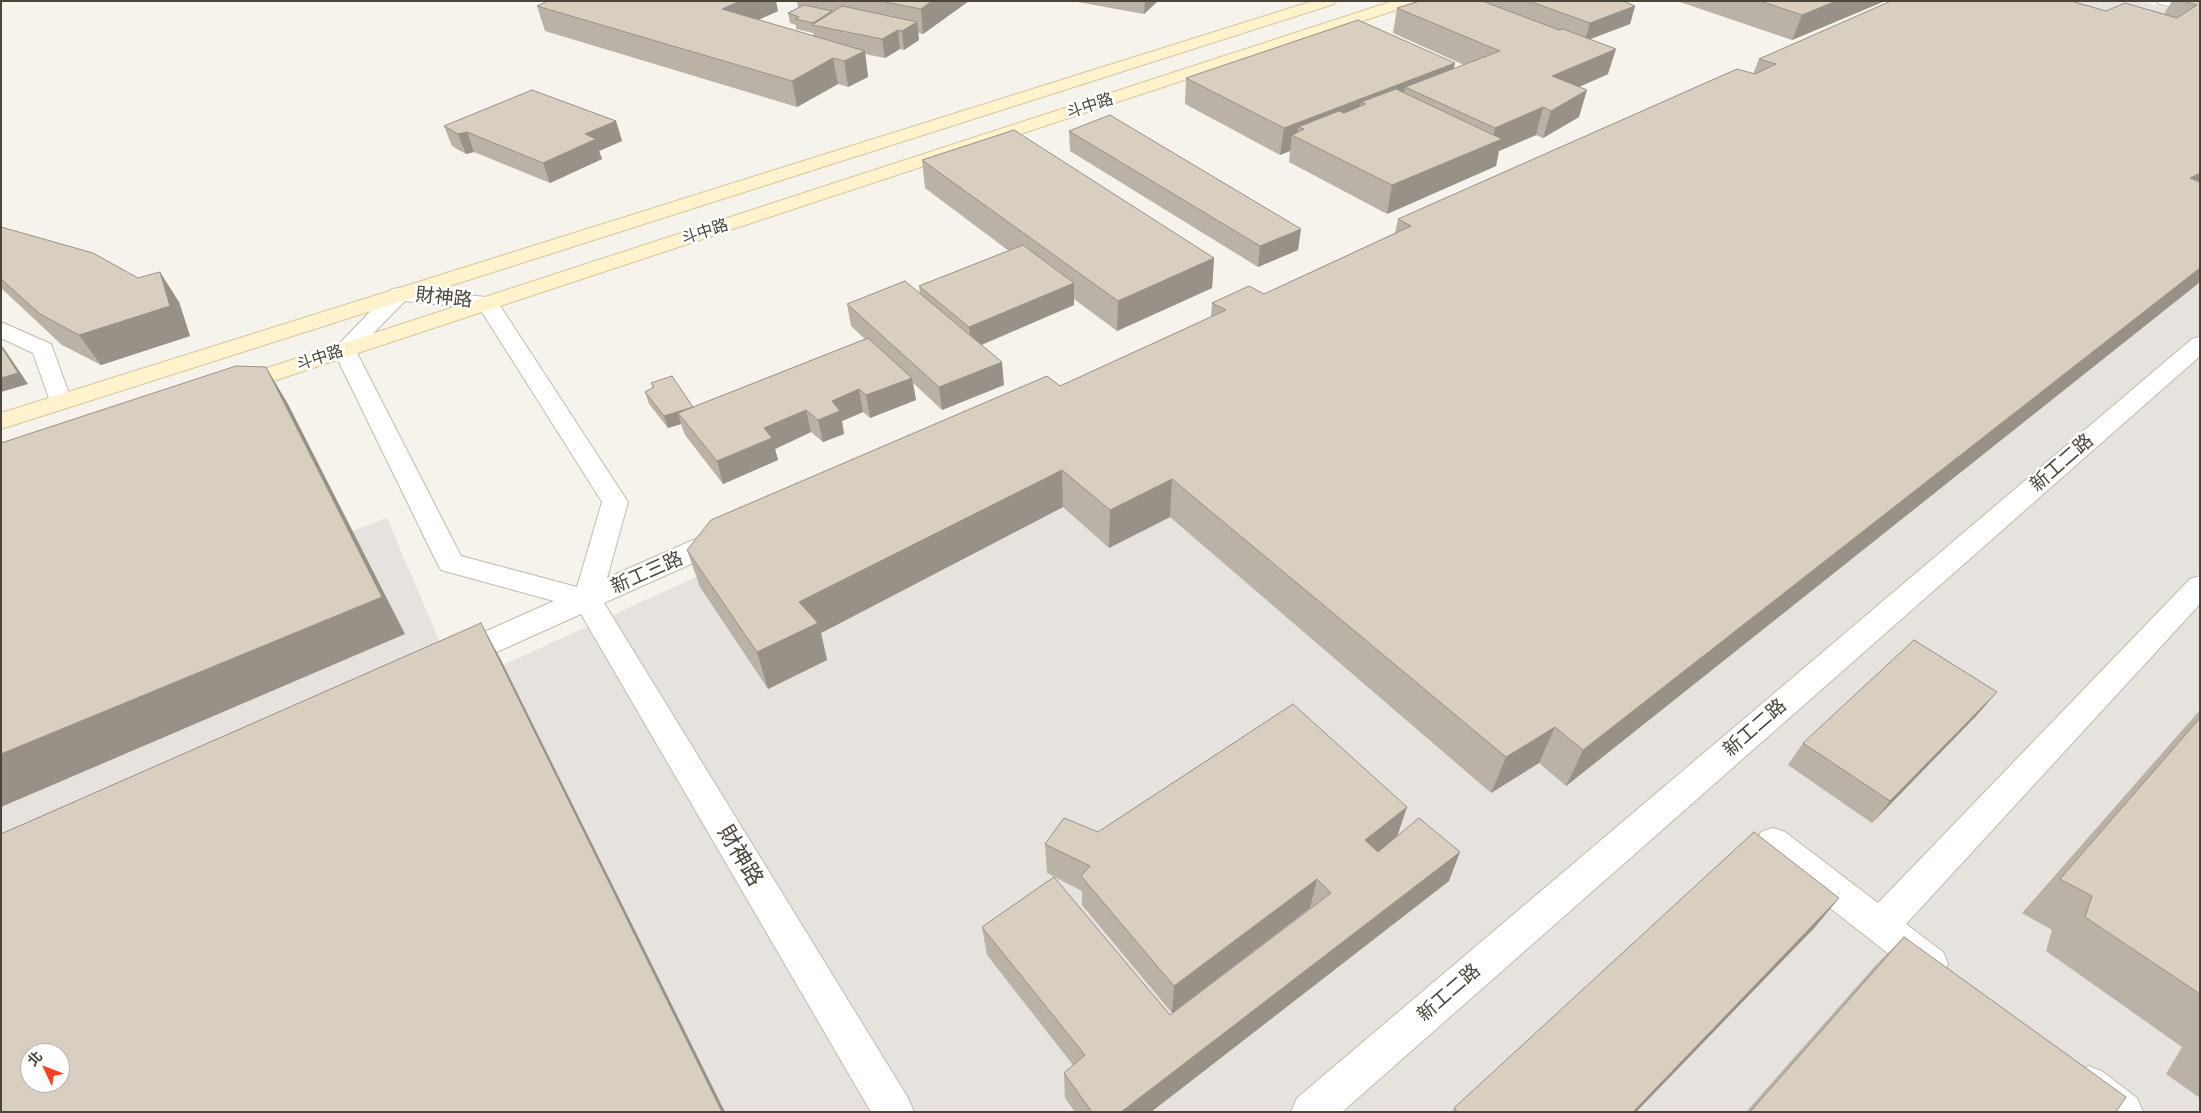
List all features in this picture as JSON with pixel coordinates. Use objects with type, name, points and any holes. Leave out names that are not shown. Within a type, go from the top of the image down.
[{"type":"main road","name":"斗中路","points":[[1,421],[1329,1]]},
{"type":"main road","name":"斗中路","points":[[214,393],[1410,1]]},
{"type":"main road","points":[[1192,44],[1227,62]]},
{"type":"street","points":[[2164,1],[2200,10]]},
{"type":"street","name":"財神路","points":[[344,350],[400,294],[487,303],[615,502],[586,600],[894,1112]]},
{"type":"street","points":[[1,329],[43,349],[60,402]]},
{"type":"street","name":"新工二路","points":[[1311,1112],[2200,344]]},
{"type":"street","points":[[344,350],[450,563],[586,600]]},
{"type":"street","name":"新工三路","points":[[440,664],[741,531]]},
{"type":"street","points":[[1880,926],[2200,586]]},
{"type":"street","points":[[1773,843],[1959,986]]},
{"type":"street","points":[[2061,1064],[2123,1112]]},
{"type":"shaded area","points":[[1961,1],[2138,1],[2200,16],[2200,1112],[1,1112],[1,664],[387,518],[441,645],[470,680]]},
{"type":"building","points":[[548,1],[740,1],[722,9],[865,51],[844,61],[833,58],[792,81],[537,6]]},
{"type":"building","points":[[880,1],[932,1],[921,9]]},
{"type":"building","points":[[1420,1],[1482,1],[1616,49],[1552,76],[1587,90],[1551,111],[1543,107],[1495,128],[1405,87],[1500,51],[1397,8]]},
{"type":"building","points":[[1529,1],[1623,1],[1635,6],[1590,23]]},
{"type":"building","points":[[1760,1],[1836,1],[1802,15]]},
{"type":"building","points":[[1891,1],[2071,1],[2106,11],[2125,3],[2177,18],[2197,5],[2183,1],[2200,1],[2200,173],[2190,178],[2200,182],[2200,268],[1583,750],[1555,727],[1506,757],[1172,479],[1110,510],[1062,470],[799,602],[818,623],[757,652],[687,550],[711,520],[1047,376],[1060,386],[1226,310],[1212,303],[1249,286],[1264,294],[1411,226],[1398,219],[1737,69],[1755,74],[1776,64],[1759,59]]},
{"type":"building","points":[[804,5],[832,11],[813,23],[795,19],[799,17],[788,13]]},
{"type":"building","points":[[842,6],[917,22],[902,31],[898,30],[882,39],[812,25]]},
{"type":"building","points":[[1358,20],[1455,63],[1284,128],[1186,78]]},
{"type":"building","points":[[1396,89],[1502,139],[1392,185],[1292,135],[1304,129],[1298,127],[1339,111],[1344,113],[1366,104],[1361,102]]},
{"type":"building","points":[[532,90],[616,121],[585,134],[596,139],[543,163],[467,132],[458,134],[444,126]]},
{"type":"building","points":[[1110,115],[1301,229],[1260,246],[1069,131]]},
{"type":"building","points":[[1014,130],[1214,258],[1118,301],[922,160]]},
{"type":"building","points":[[1,227],[93,253],[138,278],[160,272],[170,306],[79,335],[40,314],[1,279]]},
{"type":"building","points":[[1023,245],[1074,283],[969,327],[919,286]]},
{"type":"building","points":[[905,281],[1002,362],[939,387],[847,304]]},
{"type":"building","points":[[868,338],[912,378],[866,395],[859,389],[832,401],[840,411],[818,420],[806,410],[764,428],[772,438],[717,461],[678,413]]},
{"type":"building","points":[[1,346],[18,373],[1,378]]},
{"type":"building","points":[[236,366],[266,367],[382,597],[1,754],[1,443]]},
{"type":"building","points":[[672,376],[693,407],[664,416],[645,392],[654,387],[651,383]]},
{"type":"building","points":[[481,623],[722,1112],[1,1112],[1,834]]},
{"type":"building","points":[[1914,640],[1997,692],[1890,801],[1803,743]]},
{"type":"building","points":[[1293,704],[1407,807],[1365,840],[1378,852],[1419,818],[1460,852],[1121,1112],[1092,1112],[1064,1073],[1085,1055],[982,927],[1054,877],[1170,1015],[1331,893],[1317,879],[1174,986],[1081,876],[1090,866],[1045,844],[1064,818],[1098,832]]},
{"type":"building","points":[[2200,718],[2200,994],[2085,917],[2092,896],[2060,879]]},
{"type":"building","points":[[1754,832],[1839,898],[1633,1112],[1458,1112],[1454,1108]]},
{"type":"building","points":[[1904,937],[2126,1097],[2116,1112],[1750,1112]]}]
